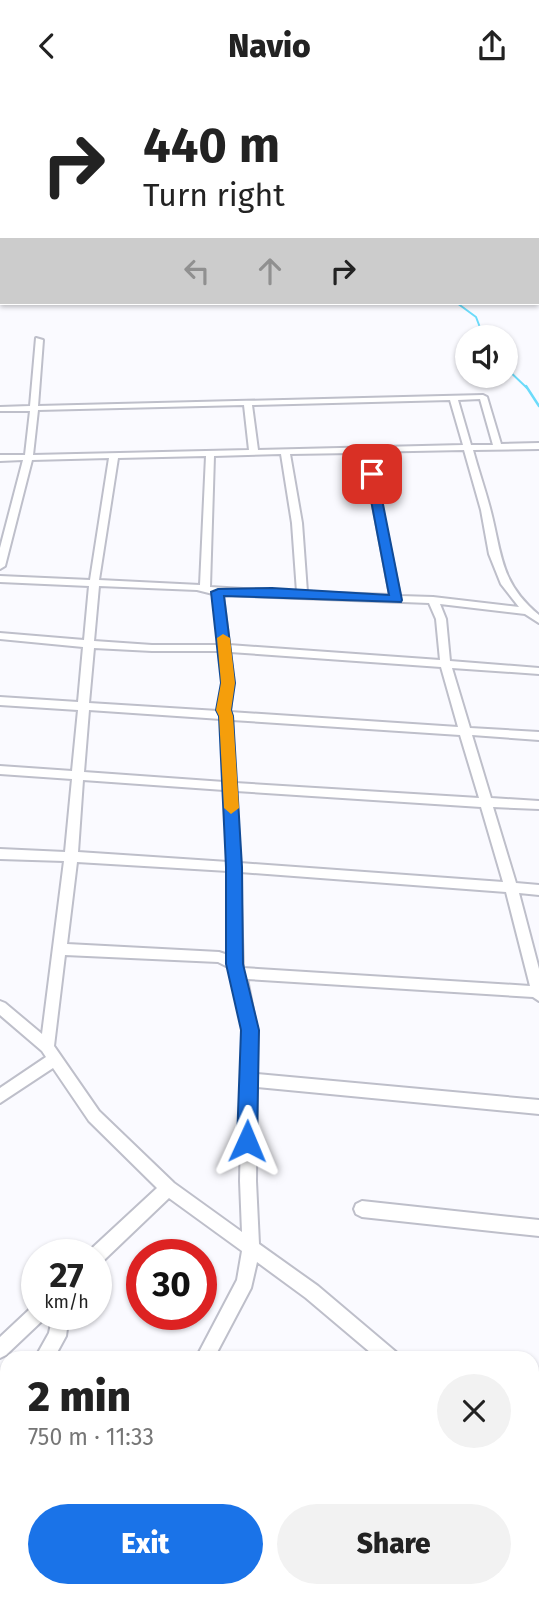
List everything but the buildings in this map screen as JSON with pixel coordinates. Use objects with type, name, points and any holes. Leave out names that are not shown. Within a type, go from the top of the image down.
[{"type":"street","points":[[0,566],[28,458],[36,408],[39,340]]},
{"type":"street","points":[[0,409],[483,397],[498,447]]},
{"type":"street","points":[[453,398],[486,510],[494,554],[506,584],[539,620]]},
{"type":"street","points":[[248,403],[254,453]]},
{"type":"street","points":[[0,458],[539,446]]},
{"type":"street","points":[[356,450],[372,474],[396,600]]},
{"type":"street","points":[[285,452],[297,523],[302,596]]},
{"type":"street","points":[[205,589],[210,454]]},
{"type":"street","points":[[0,1097],[51,1053],[71,857],[93,582],[114,455]]},
{"type":"street","points":[[0,579],[93,582],[218,592],[433,600],[528,611]]},
{"type":"street","points":[[209,1351],[245,1282],[251,1248],[247,1169],[250,1030],[237,969],[224,702],[228,683],[218,592]]},
{"type":"street","points":[[60,949],[219,957],[228,959],[237,969],[539,993],[445,663],[441,619],[433,600]]},
{"type":"street","points":[[0,636],[152,648],[225,648],[539,671]]},
{"type":"street","points":[[0,701],[539,736]]},
{"type":"street","points":[[0,770],[539,805]]},
{"type":"street","points":[[0,854],[234,867],[539,890]]},
{"type":"street","points":[[0,1007],[51,1053],[94,1116],[168,1188],[312,1292],[382,1351]]},
{"type":"street","points":[[248,1080],[539,1107]]},
{"type":"street","points":[[112,1242],[168,1188]]},
{"type":"street","points":[[362,1209],[539,1228]]},
{"type":"street","points":[[0,1349],[21,1329]]},
{"type":"street","points":[[48,1351],[58,1330]]},
{"type":"waterway","points":[[460,305],[476,317],[479,325]]},
{"type":"waterway","points":[[518,379],[527,388]]},
{"type":"waterway","points":[[526,386],[539,406]]},
{"type":"slow traffic","points":[[223,638],[228,683],[223,710],[226,716],[231,808]]},
{"type":"route","points":[[247,1141],[250,1030],[235,964],[234,867],[226,716],[223,710],[228,683],[218,592],[272,592],[396,600],[372,474]]}]
